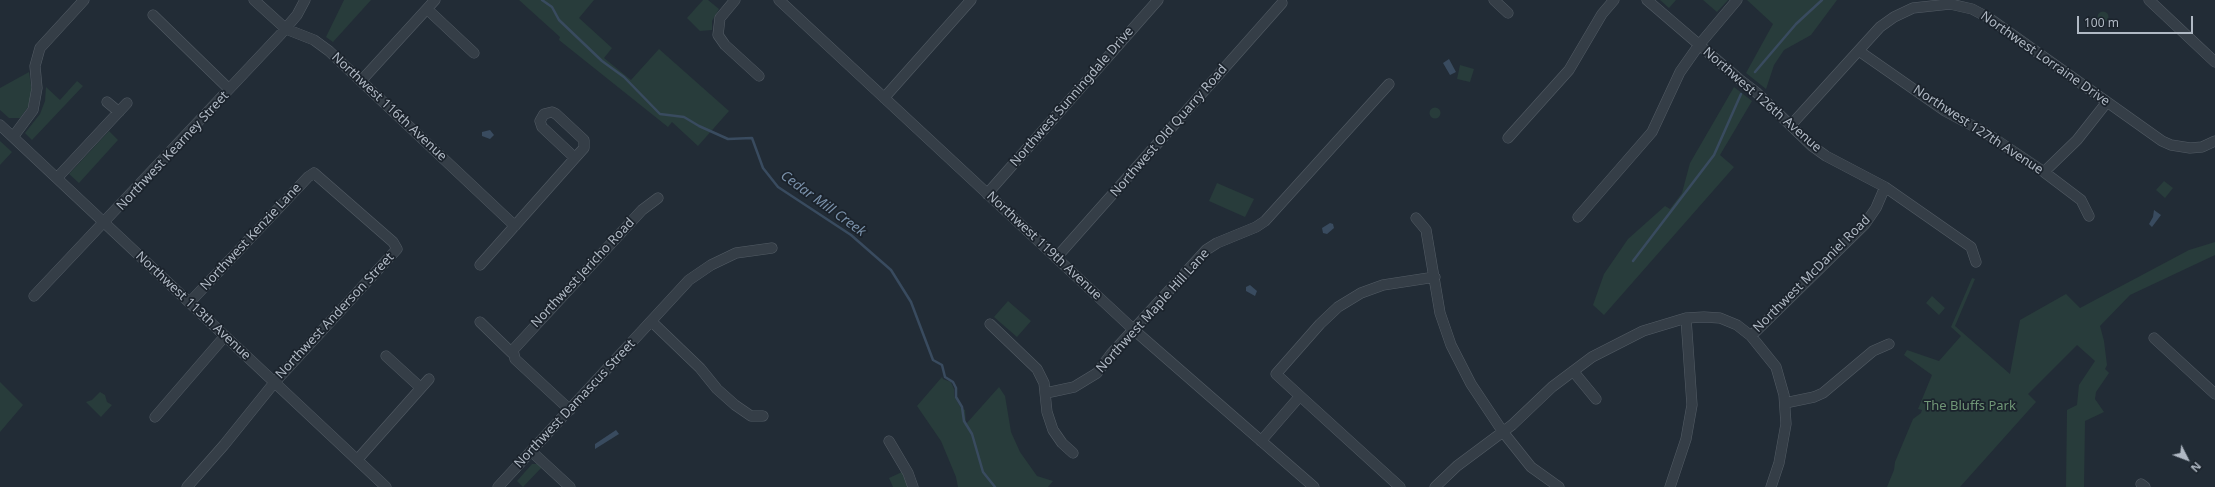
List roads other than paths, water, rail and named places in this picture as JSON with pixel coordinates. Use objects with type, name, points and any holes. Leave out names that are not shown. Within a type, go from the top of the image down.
[{"type":"street","points":[[13,137],[33,110],[37,88],[35,66],[40,48],[84,0]]},
{"type":"street","name":"Northwest 116th Avenue","points":[[254,0],[286,29],[314,40],[361,81],[515,226]]},
{"type":"street","name":"Northwest Kearney Street","points":[[34,296],[105,223],[298,16],[305,0]]},
{"type":"street","points":[[361,81],[435,0]]},
{"type":"street","points":[[734,0],[720,18],[718,35],[725,45],[759,76]]},
{"type":"street","name":"Northwest 119th Avenue","points":[[779,0],[1134,330],[1314,487]]},
{"type":"street","points":[[884,98],[971,0]]},
{"type":"street","name":"Northwest Sunningdale Drive","points":[[987,194],[1158,0]]},
{"type":"street","points":[[1494,0],[1508,13]]},
{"type":"street","points":[[1508,138],[1569,70],[1602,14],[1614,0]]},
{"type":"street","name":"Northwest 126th Avenue","points":[[1647,0],[1756,92],[1826,156],[1885,187],[1971,247],[1976,262]]},
{"type":"street","points":[[1578,217],[1652,132],[1680,72],[1699,45],[1737,0]]},
{"type":"street","points":[[2149,0],[2215,62]]},
{"type":"street","name":"Northwest Lorraine Drive","points":[[1791,125],[1880,27],[1894,17],[1913,8],[1950,2],[1972,9],[1989,18],[2107,102],[2171,145],[2190,148],[2202,147],[2215,141]]},
{"type":"street","name":"Northwest Old Quarry Road","points":[[1056,258],[1282,3]]},
{"type":"street","points":[[427,9],[474,53]]},
{"type":"street","points":[[153,15],[229,90]]},
{"type":"street","name":"Northwest 127th Avenue","points":[[1859,51],[1945,111],[1986,133],[2044,172],[2081,200],[2089,216]]},
{"type":"street","name":"Northwest Maple Hill Lane","points":[[1046,393],[1074,387],[1092,377],[1206,250],[1218,242],[1256,227],[1265,221],[1389,84]]},
{"type":"street","points":[[107,102],[119,112]]},
{"type":"street","points":[[2044,172],[2077,140],[2107,102]]},
{"type":"street","points":[[57,178],[128,103]]},
{"type":"street","points":[[480,265],[584,148],[584,140],[556,114],[548,112],[542,117],[542,127],[575,158]]},
{"type":"street","name":"Northwest 113th Avenue","points":[[0,125],[386,487]]},
{"type":"street","name":"Northwest Anderson Street","points":[[187,487],[244,421],[274,383],[397,249],[393,242],[314,173]]},
{"type":"street","name":"Northwest Kenzie Lane","points":[[190,302],[308,177],[314,173]]},
{"type":"street","name":"Northwest McDaniel Road","points":[[1435,487],[1457,466],[1503,432],[1573,371],[1592,357],[1626,338],[1662,324],[1686,318],[1720,318],[1737,325],[1751,336],[1865,224],[1876,208],[1885,187]]},
{"type":"street","name":"Northwest Jericho Road","points":[[512,353],[515,346],[642,210],[658,198]]},
{"type":"street","points":[[1416,218],[1426,230],[1440,313],[1451,346],[1471,384],[1503,432],[1532,467],[1559,487]]},
{"type":"street","name":"Northwest Damascus Street","points":[[498,487],[698,272],[736,254],[772,248]]},
{"type":"street","points":[[1400,487],[1276,374],[1320,324],[1338,307],[1361,293],[1382,285],[1434,277]]},
{"type":"street","points":[[1670,487],[1686,439],[1692,405],[1686,318]]},
{"type":"street","points":[[651,321],[700,368],[717,389],[735,405],[751,416],[763,416]]},
{"type":"street","points":[[480,322],[512,353],[515,360],[570,410]]},
{"type":"street","points":[[990,324],[1032,362],[1040,375],[1046,393],[1047,412],[1053,430],[1073,453]]},
{"type":"street","points":[[155,417],[225,336]]},
{"type":"street","points":[[1751,336],[1776,367],[1785,403],[1786,424],[1784,442],[1771,487]]},
{"type":"street","points":[[2154,338],[2215,394]]},
{"type":"street","points":[[1785,403],[1814,397],[1823,393],[1873,351],[1889,344]]},
{"type":"street","points":[[386,356],[421,388]]},
{"type":"street","points":[[1573,371],[1596,398]]},
{"type":"street","points":[[357,460],[429,379]]},
{"type":"street","points":[[1261,441],[1300,396]]},
{"type":"street","points":[[889,441],[908,473],[913,487]]},
{"type":"street","points":[[532,452],[570,487]]},
{"type":"water","points":[[1449,59],[1456,72],[1450,75],[1443,63]]},
{"type":"water","points":[[490,130],[494,135],[490,139],[482,136],[482,132]]},
{"type":"water","points":[[2154,210],[2161,215],[2152,227],[2149,224],[2153,217]]},
{"type":"water","points":[[1330,223],[1333,224],[1334,228],[1327,234],[1323,233],[1322,228]]},
{"type":"water","points":[[1250,285],[1257,291],[1255,296],[1246,291],[1246,287]]},
{"type":"water","points":[[616,430],[619,434],[595,449],[595,444]]},
{"type":"waterway","name":"Cedar Mill Creek","points":[[542,0],[552,7],[559,20],[602,61],[624,77],[660,114],[684,117],[699,126],[728,139],[752,138],[763,168],[778,187],[851,235],[891,270],[911,302],[933,360],[942,365],[945,377],[953,382],[956,388],[956,397],[962,407],[964,421],[972,434],[983,472],[995,487]]},
{"type":"waterway","points":[[1755,72],[1796,24],[1822,0]]},
{"type":"waterway","points":[[1633,261],[1714,155],[1741,94]]},
{"type":"park label","name":"The Bluffs Park","points":[[1970,406]]}]
